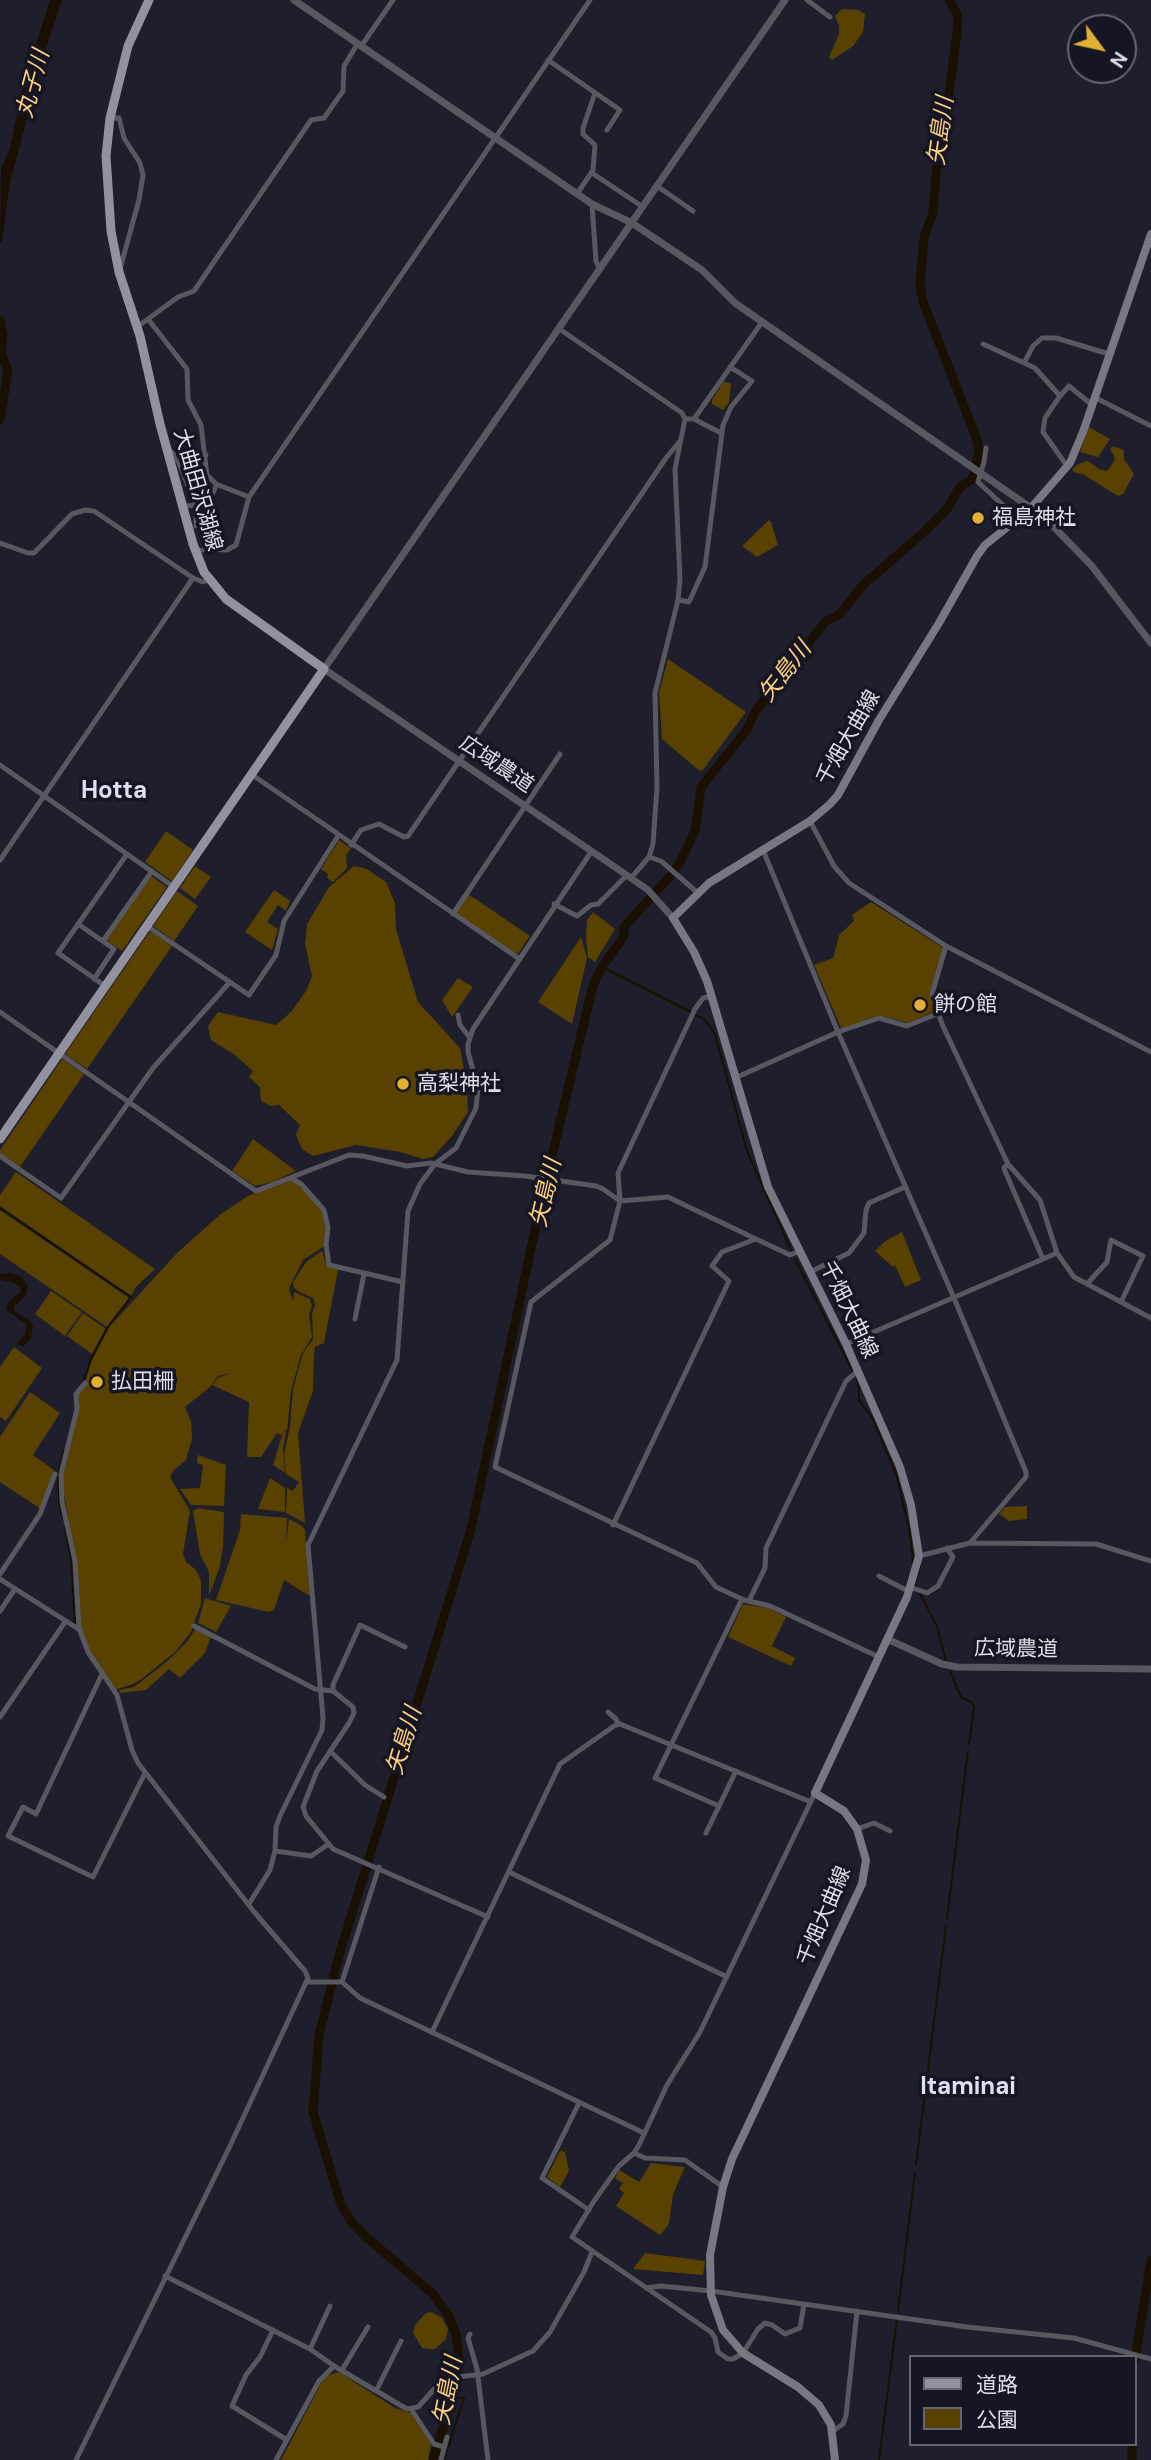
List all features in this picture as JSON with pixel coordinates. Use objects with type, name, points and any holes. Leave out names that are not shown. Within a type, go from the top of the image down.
[{"type":"main road","name":"大曲田沢湖線","points":[[149,0],[128,46],[110,118],[106,156],[110,218],[120,272],[186,518],[196,552],[209,580],[226,599],[324,668]]},
{"type":"main road","name":"千畑大曲線","points":[[835,2460],[833,2431],[825,2412],[813,2399],[743,2353],[723,2330],[710,2291],[710,2255],[723,2187],[732,2159],[862,1884],[866,1860],[857,1829],[844,1811],[815,1793],[911,1589],[919,1556],[911,1505],[900,1467],[846,1343],[768,1187],[702,969],[673,918],[709,883],[810,821],[838,795],[976,556],[985,545],[1031,508],[1067,466],[1077,449],[1151,234]]},
{"type":"main road","points":[[0,1139],[324,668]]},
{"type":"street","points":[[294,0],[592,204],[632,223],[702,271],[735,303],[762,323],[1031,508],[1049,522],[1091,565],[1151,643]]},
{"type":"street","points":[[136,327],[178,297],[194,291],[312,120],[324,118],[343,91],[344,66],[393,0]]},
{"type":"street","points":[[196,552],[205,549],[227,550],[236,545],[249,497],[590,0]]},
{"type":"street","points":[[324,668],[785,0]]},
{"type":"street","points":[[807,0],[830,17]]},
{"type":"street","points":[[548,60],[620,110],[607,131]]},
{"type":"street","points":[[578,194],[592,173],[595,145],[583,134],[583,128],[595,93]]},
{"type":"street","points":[[110,118],[119,118],[124,138],[140,163],[143,175],[120,272]]},
{"type":"street","points":[[592,173],[643,207]]},
{"type":"street","points":[[657,186],[693,211]]},
{"type":"street","points":[[592,204],[596,261],[599,268]]},
{"type":"street","points":[[148,319],[187,369],[188,400],[201,425],[207,475],[217,484],[249,497]]},
{"type":"street","points":[[694,419],[762,323]]},
{"type":"street","points":[[554,904],[577,916],[591,905],[598,904],[649,858],[653,844],[657,787],[655,693],[678,600],[680,579],[675,491],[685,419],[682,413],[558,328]]},
{"type":"street","points":[[1024,363],[1033,346],[1042,338],[1056,338],[1110,354]]},
{"type":"street","points":[[983,344],[1035,368],[1060,396]]},
{"type":"street","points":[[678,600],[689,602],[705,567],[721,433],[726,414],[751,381],[730,367]]},
{"type":"street","points":[[1067,466],[1043,432],[1045,418],[1069,386],[1093,401],[1151,426]]},
{"type":"street","points":[[685,419],[694,419],[721,433]]},
{"type":"street","points":[[351,845],[361,830],[379,824],[384,824],[404,837],[408,836],[666,458],[682,439]]},
{"type":"street","points":[[986,448],[978,482],[1018,519]]},
{"type":"street","points":[[171,454],[206,455]]},
{"type":"street","points":[[171,454],[197,505],[196,526]]},
{"type":"street","points":[[183,506],[208,505],[217,484]]},
{"type":"street","points":[[179,492],[190,489]]},
{"type":"street","points":[[0,543],[34,553],[72,514],[94,511],[193,578],[202,582],[209,580]]},
{"type":"street","points":[[186,518],[197,518]]},
{"type":"street","points":[[0,860],[193,578]]},
{"type":"street","name":"広域農道","points":[[324,668],[648,890],[673,918]]},
{"type":"street","points":[[453,914],[561,754]]},
{"type":"street","points":[[0,765],[174,887]]},
{"type":"street","points":[[251,774],[518,958]]},
{"type":"street","points":[[810,821],[834,866],[849,883],[946,946],[1151,1052]]},
{"type":"street","points":[[147,926],[248,995],[276,955],[284,921],[338,836]]},
{"type":"street","points":[[763,850],[838,1032],[954,1298],[1026,1477],[970,1543]]},
{"type":"street","points":[[249,1904],[270,1870],[280,1816],[322,1730],[315,1607],[308,1545],[397,1360],[408,1211],[419,1184],[435,1164],[456,1148],[476,1108],[478,1088],[468,1052],[473,1028],[591,852]]},
{"type":"street","points":[[105,986],[58,953],[127,854]]},
{"type":"street","points":[[649,858],[661,861],[698,893]]},
{"type":"street","points":[[103,941],[152,871]]},
{"type":"street","points":[[78,924],[114,948],[94,979]]},
{"type":"street","points":[[946,946],[932,994],[942,1024],[1008,1164],[1040,1200],[1057,1253],[1074,1277],[1151,1318]]},
{"type":"street","points":[[0,1156],[61,1198],[153,1068],[230,982]]},
{"type":"street","points":[[711,996],[703,998],[695,1009],[618,1173],[620,1201],[608,1243],[531,1302],[495,1467],[697,1563],[716,1587],[742,1599],[770,1606],[879,1657]]},
{"type":"street","points":[[0,1012],[256,1191],[349,1155],[363,1156],[407,1166],[435,1164],[468,1172],[525,1176],[599,1188],[620,1201],[668,1197],[790,1255],[800,1251]]},
{"type":"street","points":[[734,1078],[838,1032],[879,1018],[907,1026],[939,1013]]},
{"type":"street","points":[[458,1015],[460,1025],[470,1038]]},
{"type":"street","points":[[1008,1164],[1004,1168],[1005,1171],[1044,1259]]},
{"type":"street","points":[[291,1178],[324,1210],[328,1228],[326,1245],[329,1265],[403,1282]]},
{"type":"street","points":[[810,1272],[849,1253],[864,1233],[869,1203],[905,1187]]},
{"type":"street","points":[[613,1525],[729,1281],[712,1266],[722,1252],[756,1239]]},
{"type":"street","points":[[1087,1284],[1107,1262],[1111,1240],[1143,1256],[1121,1302]]},
{"type":"street","points":[[846,1343],[1057,1253]]},
{"type":"street","points":[[355,1319],[364,1274]]},
{"type":"street","points":[[749,1601],[765,1569],[766,1548],[846,1381],[858,1371]]},
{"type":"street","points":[[76,2460],[230,2146],[308,1978],[145,1773],[131,1750],[117,1695],[88,1652],[80,1630],[75,1561],[62,1502],[61,1474],[77,1409],[76,1394],[85,1383]]},
{"type":"street","points":[[55,1474],[40,1514],[0,1576],[80,1630]]},
{"type":"street","points":[[919,1556],[970,1543],[1096,1544],[1151,1561]]},
{"type":"street","points":[[879,1576],[911,1589],[932,1592],[953,1557],[947,1548]]},
{"type":"street","points":[[0,1611],[16,1589]]},
{"type":"street","points":[[719,1806],[656,1779],[742,1599]]},
{"type":"street","points":[[0,1717],[65,1622]]},
{"type":"street","points":[[333,1691],[333,1685],[360,1625],[405,1647]]},
{"type":"street","points":[[194,1626],[320,1691],[333,1691],[353,1707],[354,1713],[317,1771],[303,1807],[306,1816],[329,1844],[340,1853],[379,1867],[488,1917]]},
{"type":"street","name":"広域農道","points":[[887,1639],[942,1664],[957,1667],[1151,1669]]},
{"type":"street","points":[[102,1674],[36,1814],[23,1807],[8,1836],[93,1877],[145,1773]]},
{"type":"street","points":[[608,1712],[618,1724],[811,1802]]},
{"type":"street","points":[[432,2032],[560,1765],[618,1724]]},
{"type":"street","points":[[330,1751],[365,1786],[384,1797]]},
{"type":"street","points":[[706,1833],[736,1771]]},
{"type":"street","points":[[804,2304],[800,2328],[785,2334],[765,2323],[743,2353],[733,2359],[723,2357],[711,2332],[572,2237],[618,2166],[634,2153],[667,2085],[701,2032],[815,1793]]},
{"type":"street","points":[[857,1829],[874,1824],[890,1830]]},
{"type":"street","points":[[275,1851],[312,1856],[329,1844]]},
{"type":"street","points":[[341,1982],[379,1867]]},
{"type":"street","points":[[509,1872],[727,1977]]},
{"type":"street","points":[[307,1982],[341,1982],[360,1998],[645,2133]]},
{"type":"street","points":[[579,2103],[542,2178],[589,2210]]},
{"type":"street","points":[[634,2153],[645,2158],[685,2160],[723,2187]]},
{"type":"street","points":[[164,2276],[310,2348],[399,2407],[411,2409],[418,2407],[440,2383],[454,2376],[477,2376],[506,2361],[529,2354],[544,2340],[584,2272],[592,2252]]},
{"type":"street","points":[[646,2288],[661,2286],[710,2291],[967,2327],[1074,2338],[1151,2358]]},
{"type":"street","points":[[310,2348],[330,2306]]},
{"type":"street","points":[[833,2431],[843,2424],[846,2416],[857,2311]]},
{"type":"street","points":[[342,2370],[368,2327]]},
{"type":"street","points":[[273,2330],[260,2357],[246,2375],[232,2406],[288,2440]]},
{"type":"street","points":[[470,2334],[468,2338],[477,2376],[488,2460]]},
{"type":"street","points":[[376,2390],[401,2341]]},
{"type":"street","points":[[276,2460],[319,2381],[334,2366]]},
{"type":"street","points":[[411,2409],[435,2445],[444,2447]]},
{"type":"street","points":[[441,2460],[447,2437]]},
{"type":"green space","points":[[842,9],[858,10],[865,14],[863,32],[853,46],[832,60],[829,57],[839,34],[835,16]]},
{"type":"green space","points":[[724,381],[731,384],[729,402],[723,410],[712,404],[712,400]]},
{"type":"green space","points":[[1089,427],[1110,439],[1098,457],[1080,452]]},
{"type":"green space","points":[[1112,446],[1124,450],[1124,459],[1134,474],[1123,494],[1118,496],[1072,469],[1088,461],[1107,471],[1115,460],[1110,450]]},
{"type":"green space","points":[[769,520],[778,545],[757,557],[742,546]]},
{"type":"green space","points":[[668,659],[746,712],[702,771],[662,739],[659,692]]},
{"type":"green space","points":[[166,831],[193,850],[172,881],[145,862]]},
{"type":"green space","points":[[339,840],[351,849],[346,855],[347,868],[333,882],[321,869]]},
{"type":"green space","points":[[195,866],[211,877],[195,899],[180,888]]},
{"type":"green space","points":[[354,866],[367,869],[386,882],[395,903],[396,929],[418,1002],[460,1048],[467,1085],[468,1112],[452,1136],[433,1157],[423,1159],[400,1152],[356,1145],[313,1156],[302,1149],[296,1135],[300,1125],[279,1105],[271,1106],[261,1101],[260,1087],[249,1077],[253,1071],[235,1055],[211,1040],[208,1026],[218,1012],[276,1025],[291,1012],[306,991],[312,976],[305,944],[307,924],[329,887]]},
{"type":"green space","points":[[151,876],[167,887],[122,951],[106,940]]},
{"type":"green space","points":[[274,890],[290,901],[286,911],[278,905],[267,922],[278,929],[272,950],[245,932]]},
{"type":"green space","points":[[177,891],[198,906],[174,941],[153,926]]},
{"type":"green space","points":[[468,894],[530,936],[517,955],[455,913]]},
{"type":"green space","points":[[871,902],[945,949],[930,994],[935,1011],[908,1023],[879,1015],[842,1030],[814,965],[833,958],[839,935],[854,921],[852,915]]},
{"type":"green space","points":[[593,912],[615,929],[595,962],[588,957],[586,939],[587,920]]},
{"type":"green space","points":[[150,931],[172,946],[87,1069],[65,1054]]},
{"type":"green space","points":[[581,937],[587,958],[572,1024],[538,1002]]},
{"type":"green space","points":[[458,978],[473,987],[452,1017],[442,1000]]},
{"type":"green space","points":[[62,1059],[84,1074],[20,1167],[0,1154],[0,1150]]},
{"type":"green space","points":[[253,1139],[296,1171],[255,1186],[232,1171]]},
{"type":"green space","points":[[16,1172],[155,1269],[136,1287],[131,1296],[0,1206],[0,1195]]},
{"type":"green space","points":[[291,1178],[324,1210],[328,1228],[326,1245],[303,1260],[289,1288],[293,1301],[294,1292],[310,1299],[312,1337],[301,1355],[291,1391],[287,1430],[284,1430],[285,1473],[273,1465],[283,1432],[281,1435],[277,1433],[261,1457],[247,1457],[249,1402],[212,1385],[218,1378],[231,1373],[218,1376],[209,1388],[185,1407],[191,1421],[192,1439],[186,1460],[170,1477],[190,1511],[183,1554],[201,1580],[201,1604],[191,1632],[176,1651],[143,1678],[114,1690],[96,1665],[79,1628],[75,1561],[61,1474],[77,1409],[76,1394],[85,1383],[92,1360],[110,1326],[178,1252],[221,1214],[248,1196]]},
{"type":"green space","points":[[0,1210],[129,1298],[107,1327],[0,1254]]},
{"type":"green space","points":[[902,1232],[921,1280],[905,1287],[895,1265],[893,1267],[875,1251],[884,1242]]},
{"type":"green space","points":[[322,1251],[327,1266],[338,1270],[324,1343],[315,1347],[313,1391],[298,1433],[305,1523],[286,1513],[287,1488],[293,1491],[299,1482],[286,1474],[284,1455],[293,1389],[303,1353],[313,1339],[312,1314],[315,1305],[313,1298],[294,1288],[293,1282],[307,1261]]},
{"type":"green space","points":[[51,1291],[82,1312],[65,1336],[35,1314]]},
{"type":"green space","points":[[83,1313],[106,1329],[92,1354],[67,1336]]},
{"type":"green space","points":[[14,1347],[42,1368],[6,1421],[0,1417],[0,1367]]},
{"type":"green space","points":[[30,1392],[60,1413],[33,1455],[55,1471],[41,1509],[0,1482],[0,1437]]},
{"type":"green space","points":[[198,1455],[226,1465],[224,1506],[191,1505],[180,1489],[200,1488],[203,1465],[197,1463]]},
{"type":"green space","points":[[270,1478],[285,1488],[285,1512],[258,1509]]},
{"type":"green space","points":[[1027,1506],[1027,1519],[1009,1521],[999,1514],[1005,1507]]},
{"type":"green space","points":[[198,1508],[224,1512],[220,1566],[209,1596],[209,1572],[200,1554],[193,1511]]},
{"type":"green space","points":[[241,1514],[287,1518],[286,1543],[289,1519],[302,1526],[305,1530],[310,1596],[284,1580],[274,1610],[269,1612],[216,1600],[240,1530]]},
{"type":"green space","points":[[205,1598],[231,1606],[216,1632],[198,1623]]},
{"type":"green space","points":[[743,1604],[768,1608],[786,1617],[772,1646],[795,1658],[791,1666],[728,1637]]},
{"type":"green space","points":[[196,1628],[211,1636],[205,1653],[180,1678],[169,1669],[146,1690],[120,1693],[119,1690],[134,1687],[165,1663],[186,1643]]},
{"type":"green space","points":[[560,2151],[565,2152],[569,2171],[560,2187],[547,2177]]},
{"type":"green space","points":[[651,2163],[685,2167],[673,2194],[669,2224],[660,2235],[616,2206],[624,2193],[619,2189],[623,2183],[615,2178],[619,2170],[639,2182]]},
{"type":"green space","points":[[645,2253],[705,2261],[703,2275],[633,2269]]},
{"type":"green space","points":[[432,2312],[442,2318],[448,2329],[446,2339],[435,2349],[422,2348],[413,2333],[415,2325],[426,2313]]},
{"type":"green space","points":[[339,2372],[395,2408],[411,2413],[431,2444],[428,2460],[281,2460],[325,2376]]},
{"type":"water","name":"丸子川","points":[[50,0],[62,0],[46,48],[10,182],[0,243],[1,169],[10,148],[24,82]]},
{"type":"water","points":[[11,1273],[22,1277],[28,1287],[26,1295],[14,1307],[15,1312],[33,1325],[31,1338],[23,1347],[17,1344],[25,1334],[26,1324],[6,1310],[9,1301],[21,1292],[20,1287],[13,1282],[0,1280],[0,1274]]},
{"type":"waterway","name":"矢島川","points":[[433,2460],[455,2388],[459,2359],[456,2334],[449,2316],[432,2293],[365,2236],[353,2224],[341,2205],[313,2112],[319,2035],[340,1952],[471,1529],[541,1202],[593,985],[624,936],[624,927],[680,862],[695,831],[701,787],[746,731],[756,710],[826,621],[839,615],[863,585],[924,532],[948,508],[959,488],[971,480],[974,474],[979,451],[976,437],[923,302],[920,284],[924,238],[933,212],[938,152],[958,24],[957,14],[949,0]]},
{"type":"waterway","points":[[0,320],[3,335],[1,352],[8,371],[0,419]]},
{"type":"waterway","points":[[602,967],[691,1012]]},
{"type":"waterway","points":[[696,1015],[704,1019],[715,1034],[747,1151],[791,1250]]},
{"type":"waterway","points":[[0,1208],[131,1297],[107,1328],[83,1382]]},
{"type":"waterway","points":[[795,1259],[852,1370]]},
{"type":"waterway","points":[[856,1377],[859,1400],[873,1419],[897,1477],[910,1534],[913,1562]]},
{"type":"waterway","points":[[62,1516],[58,1475],[64,1450]]},
{"type":"waterway","points":[[65,1528],[71,1561],[75,1624]]},
{"type":"waterway","points":[[918,1588],[915,1584],[920,1567]]},
{"type":"waterway","points":[[920,1594],[937,1626],[946,1661]]},
{"type":"waterway","points":[[950,1671],[961,1697],[971,1702],[974,1707],[969,1744]]},
{"type":"waterway","points":[[947,1919],[968,1751]]},
{"type":"waterway","points":[[916,2165],[946,1926]]},
{"type":"waterway","points":[[898,2311],[915,2173]]},
{"type":"waterway","points":[[1136,2355],[1151,2260]]},
{"type":"waterway","points":[[879,2460],[897,2319]]},
{"type":"waterway","points":[[444,2460],[464,2398],[453,2397]]},
{"type":"waterway","points":[[1132,2446],[1132,2460]]},
{"type":"place","name":"福島神社","points":[[978,518]]},
{"type":"place","name":"餅の館","points":[[920,1005]]},
{"type":"place","name":"高梨神社","points":[[403,1084]]},
{"type":"place","name":"払田柵","points":[[97,1382]]},
{"type":"district","name":"Hotta","points":[[114,792]]},
{"type":"district","name":"Itaminai","points":[[968,2088]]}]
